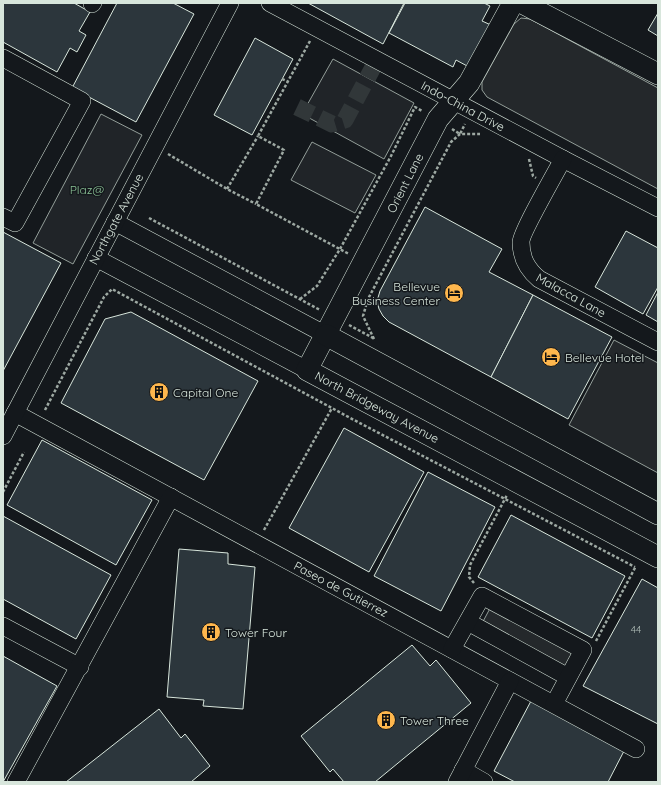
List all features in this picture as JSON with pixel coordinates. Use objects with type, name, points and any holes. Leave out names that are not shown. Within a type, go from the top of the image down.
[{"type":"main road","name":"Orient Lane","points":[[307,370],[438,119],[452,100],[469,83],[513,3]]},
{"type":"main road","points":[[522,3],[658,74]]},
{"type":"main road","points":[[326,335],[658,514]]},
{"type":"main road","name":"North Bridgeway Avenue","points":[[307,370],[514,480],[646,558]]},
{"type":"street","name":"Northgate Avenue","points":[[8,424],[230,3]]},
{"type":"street","name":"Indo-China Drive","points":[[270,3],[658,208]]},
{"type":"street","points":[[3,58],[82,101],[15,223],[3,217]]},
{"type":"street","name":"Malacca Lane","points":[[563,159],[521,240],[523,257],[528,270],[539,279],[658,342]]},
{"type":"street","points":[[115,222],[326,335]]},
{"type":"street","name":"North Bridgeway Avenue","points":[[96,258],[307,370]]},
{"type":"street","name":"Paseo de Gutierrez","points":[[8,424],[171,497],[636,749]]},
{"type":"street","points":[[16,782],[80,667],[171,497]]},
{"type":"street","points":[[452,649],[482,596],[584,650],[554,704]]},
{"type":"street","points":[[468,622],[568,677]]},
{"type":"street","points":[[3,626],[80,667]]},
{"type":"street","points":[[484,782],[460,776],[510,680]]},
{"type":"path","points":[[227,189],[318,28]]},
{"type":"path","points":[[282,79],[288,81]]},
{"type":"path","points":[[374,339],[365,323],[364,309],[428,184],[451,142],[460,134],[483,134]]},
{"type":"path","points":[[256,204],[284,150],[258,136]]},
{"type":"path","points":[[155,146],[227,189],[364,262]]},
{"type":"path","points":[[524,156],[529,159],[533,176],[549,185]]},
{"type":"path","points":[[45,410],[104,297],[112,288],[504,500],[646,558],[594,644]]},
{"type":"path","points":[[257,543],[332,408]]},
{"type":"path","points":[[3,492],[24,452]]},
{"type":"path","points":[[482,596],[469,577],[470,565],[514,480]]},
{"type":"green space","points":[[333,59],[414,103],[384,159],[302,114]]},
{"type":"green space","name":"Plaz@","points":[[101,114],[142,135],[73,264],[33,243]]},
{"type":"green space","points":[[312,142],[376,175],[355,213],[291,180]]},
{"type":"shaded area","points":[[521,18],[530,19],[658,88],[658,189],[487,97],[482,90],[482,82],[514,24]]},
{"type":"shaded area","points":[[614,340],[658,363],[658,473],[569,425]]},
{"type":"shaded area","points":[[495,599],[578,643],[562,673],[479,629]]},
{"type":"building","points":[[3,3],[74,3],[90,12],[79,31],[86,35],[77,52],[70,48],[57,72],[3,42]]},
{"type":"building","points":[[117,3],[173,3],[194,14],[136,122],[72,88]]},
{"type":"building","points":[[308,3],[404,3],[383,44]]},
{"type":"building","points":[[405,3],[484,3],[490,6],[482,21],[491,25],[469,67],[456,60],[453,67],[389,33]]},
{"type":"building","points":[[658,13],[658,36],[648,30]]},
{"type":"building","points":[[255,38],[293,59],[252,135],[214,115]]},
{"type":"building","name":"Bellevue Business Center","points":[[425,207],[502,249],[489,272],[533,295],[491,377],[389,322],[379,309],[377,301],[380,291]]},
{"type":"building","points":[[626,231],[658,248],[658,287],[643,314],[595,287]]},
{"type":"building","points":[[3,232],[61,263],[3,371]]},
{"type":"building","points":[[658,292],[658,322],[646,315]]},
{"type":"building","name":"Bellevue Hotel","points":[[533,295],[612,337],[568,419],[491,377]]},
{"type":"building","name":"Capital One","points":[[131,312],[258,381],[204,480],[61,403],[105,319]]},
{"type":"building","points":[[344,428],[424,472],[369,572],[289,528]]},
{"type":"building","points":[[42,440],[152,500],[116,565],[7,505]]},
{"type":"building","points":[[428,472],[495,507],[441,611],[374,576]]},
{"type":"building","points":[[511,515],[625,576],[592,638],[478,577]]},
{"type":"building","points":[[3,516],[111,575],[76,639],[3,599]]},
{"type":"building","name":"Tower Four","points":[[179,549],[228,553],[228,564],[255,567],[243,709],[203,706],[204,700],[167,697]]},
{"type":"building","points":[[642,579],[658,588],[658,724],[583,686]]},
{"type":"building","name":"Tower Three","points":[[412,645],[430,666],[436,660],[471,703],[375,782],[344,782],[333,769],[330,772],[301,736]]},
{"type":"building","points":[[3,656],[57,686],[3,782]]},
{"type":"building","points":[[531,701],[624,751],[608,782],[515,782],[494,771]]},
{"type":"building","points":[[159,709],[181,738],[185,734],[210,766],[191,782],[66,782]]},
{"type":"tunnel","points":[[297,107],[332,124],[345,120],[377,60]]},
{"type":"place","name":"Bellevue Business Center","points":[[454,293]]},
{"type":"place","name":"Bellevue Hotel","points":[[551,357]]},
{"type":"place","name":"Capital One","points":[[159,392]]},
{"type":"place","name":"Tower Four","points":[[211,632]]},
{"type":"place","name":"Tower Three","points":[[386,720]]}]
